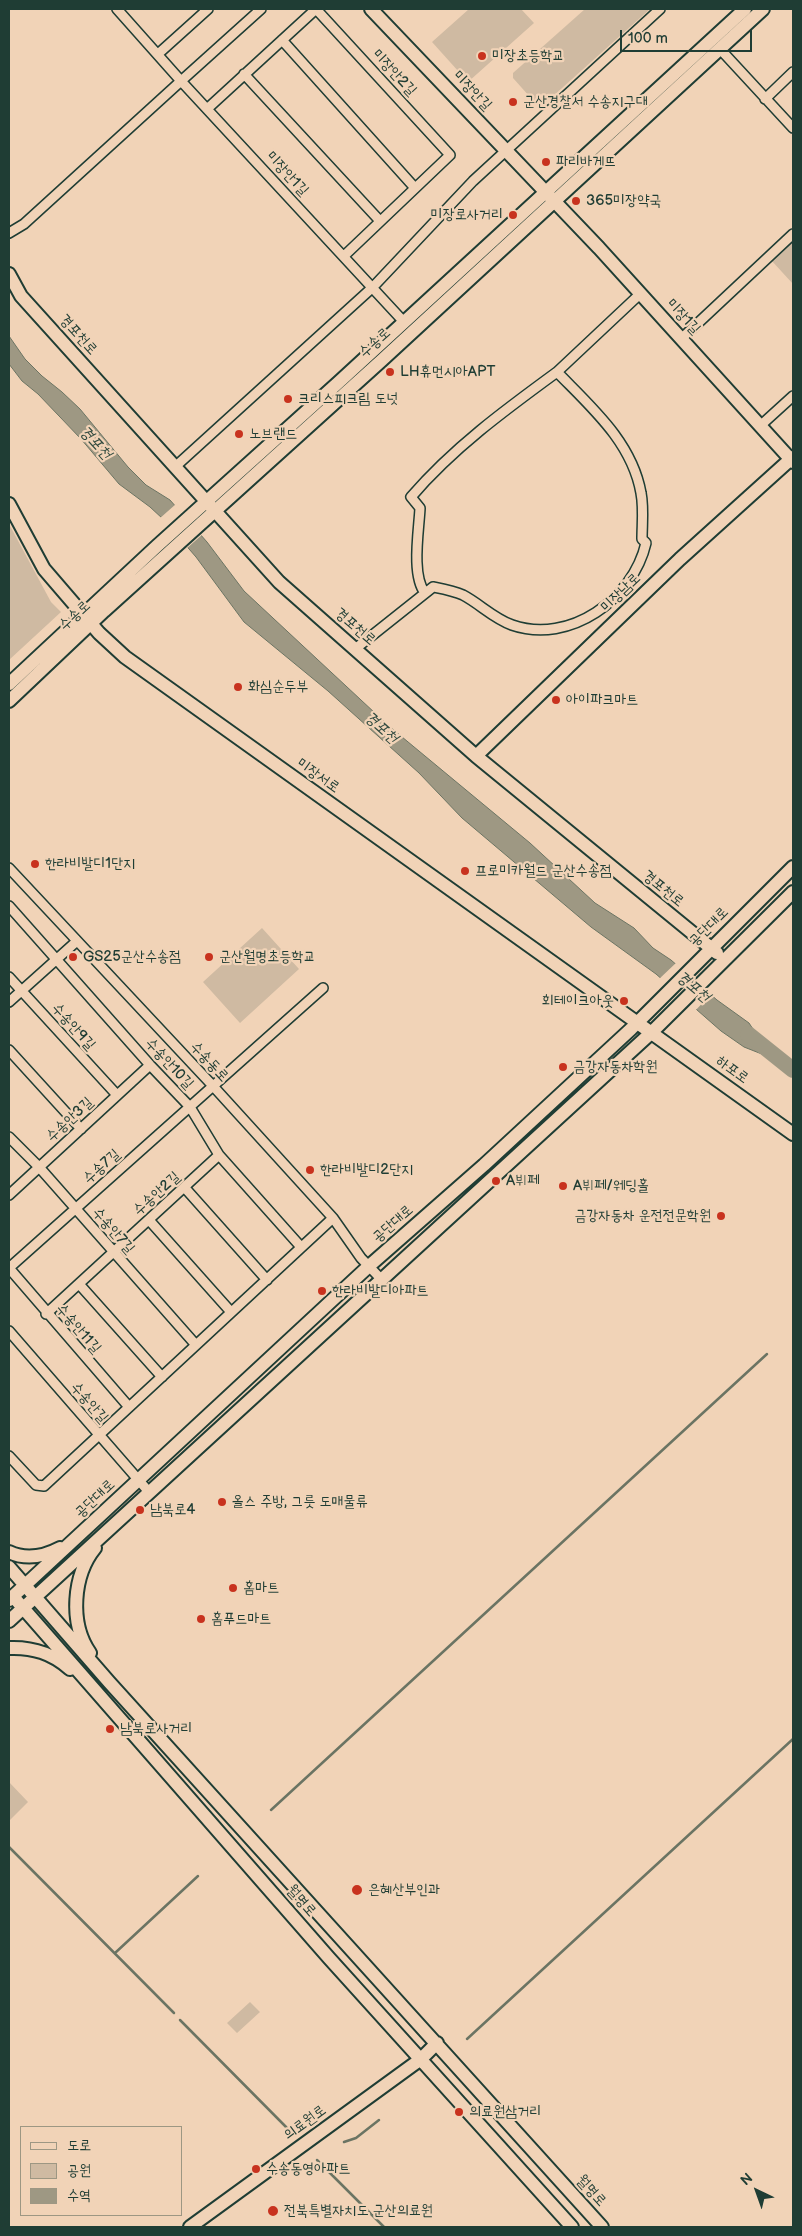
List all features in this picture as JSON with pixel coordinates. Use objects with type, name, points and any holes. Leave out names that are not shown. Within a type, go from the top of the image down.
[{"type":"street","name":"미장안1길","points":[[118,9],[207,109],[345,255],[404,322]]},
{"type":"street","points":[[158,54],[208,9]]},
{"type":"street","points":[[9,233],[24,224],[261,9]]},
{"type":"street","name":"미장안2길","points":[[207,109],[316,9],[450,155],[345,255]]},
{"type":"street","name":"미장안길","points":[[372,9],[550,196]]},
{"type":"street","points":[[176,466],[373,287],[473,181],[660,9]]},
{"type":"street","name":"수송로","points":[[207,508],[550,196],[745,9]]},
{"type":"street","name":"수송로","points":[[9,684],[87,619],[404,322],[720,49],[763,9]]},
{"type":"street","points":[[282,40],[415,188]]},
{"type":"street","points":[[720,49],[793,128]]},
{"type":"street","points":[[765,99],[793,72]]},
{"type":"street","points":[[244,74],[380,221]]},
{"type":"street","name":"미장1길","points":[[550,196],[792,459]]},
{"type":"street","points":[[681,339],[793,234]]},
{"type":"street","name":"경포천로","points":[[9,274],[21,296],[176,466],[207,508],[279,582],[476,756],[711,948],[723,961]]},
{"type":"street","points":[[425,593],[419,586],[417,566],[420,508],[411,497],[430,475],[487,424],[557,372],[640,294]]},
{"type":"street","points":[[355,649],[433,587],[461,594],[496,618],[514,625],[550,629],[565,627],[586,618],[604,607],[632,578],[644,553],[646,543],[642,539],[642,496],[628,452],[602,419],[557,372]]},
{"type":"street","points":[[760,426],[793,396]]},
{"type":"street","name":"미장남로","points":[[476,756],[680,559],[792,459]]},
{"type":"street","name":"미장서로","points":[[9,504],[44,569],[111,645],[145,672],[652,1032]]},
{"type":"street","name":"수송로","points":[[9,701],[87,619]]},
{"type":"street","name":"공단대로","points":[[10,1596],[25,1585],[369,1266],[484,1165],[638,1023],[793,867]]},
{"type":"street","name":"수송동로","points":[[9,868],[213,1086],[333,1218],[361,1258],[382,1280]]},
{"type":"street","name":"공단대로","points":[[9,1621],[652,1032],[793,892]]},
{"type":"street","name":"수송안10길","points":[[9,906],[150,1065],[190,1107],[219,1155],[301,1247]]},
{"type":"street","points":[[9,1002],[77,941]]},
{"type":"street","name":"수송안9길","points":[[9,977],[117,1095]]},
{"type":"street","name":"수송7길","points":[[9,1268],[323,988]]},
{"type":"street","name":"하포로","points":[[652,1032],[793,1134]]},
{"type":"street","points":[[9,1050],[81,1129]]},
{"type":"street","name":"수송안3길","points":[[9,1195],[150,1065]]},
{"type":"street","name":"수송안7길","points":[[9,1137],[38,1167],[196,1345]]},
{"type":"street","name":"수송안2길","points":[[46,1314],[219,1155]]},
{"type":"street","points":[[185,1188],[267,1280]]},
{"type":"street","points":[[9,1456],[36,1485],[44,1486],[333,1218]]},
{"type":"street","points":[[150,1220],[230,1312]]},
{"type":"street","name":"수송안11길","points":[[9,1268],[46,1314],[128,1407]]},
{"type":"street","points":[[79,1284],[162,1377]]},
{"type":"street","name":"수송안길","points":[[9,1331],[149,1492]]},
{"type":"street","points":[[109,1682],[85,1647],[78,1618],[77,1597],[78,1579],[90,1554],[114,1524]]},
{"type":"street","points":[[9,1552],[22,1556],[47,1555],[64,1546],[84,1531]]},
{"type":"street","points":[[9,1567],[25,1585]]},
{"type":"street","name":"월명로","points":[[25,1585],[109,1682],[602,2227]]},
{"type":"street","name":"월명로","points":[[10,1596],[23,1607],[329,1958],[572,2227]]},
{"type":"street","points":[[9,1648],[27,1647],[42,1651],[66,1666],[97,1693]]},
{"type":"street","name":"의료원로","points":[[190,2227],[421,2059],[437,2043]]},
{"type":"green space","points":[[469,9],[521,9],[534,23],[468,82],[432,42]]},
{"type":"green space","points":[[585,9],[650,9],[542,106],[538,106],[513,78],[513,73]]},
{"type":"green space","points":[[793,240],[793,284],[771,260]]},
{"type":"green space","points":[[9,524],[51,602],[61,612],[9,660]]},
{"type":"green space","points":[[262,928],[299,969],[240,1023],[203,982]]},
{"type":"green space","points":[[9,1782],[28,1802],[9,1821]]},
{"type":"green space","points":[[250,2002],[260,2012],[237,2033],[227,2023]]},
{"type":"water","points":[[9,336],[25,359],[80,409],[128,467],[146,485],[170,500],[207,542],[244,591],[390,727],[530,843],[595,903],[634,928],[653,948],[671,960],[717,1000],[749,1023],[772,1058],[744,1047],[721,1031],[656,974],[591,927],[462,818],[419,773],[328,691],[244,622],[196,557],[163,519],[119,484],[81,439],[38,394],[22,381],[9,364]]},
{"type":"pier","points":[[176,504],[203,534],[186,549],[159,519]]},
{"type":"pier","points":[[677,962],[712,993],[694,1012],[658,980]]},
{"type":"waterway","name":"경포천","points":[[748,1034],[793,1070]]},
{"type":"waterway","points":[[271,1810],[767,1354]]},
{"type":"waterway","points":[[467,2039],[793,1739]]},
{"type":"waterway","points":[[9,1847],[174,2013]]},
{"type":"waterway","points":[[115,1953],[198,1876]]},
{"type":"waterway","points":[[180,2020],[294,2135]]},
{"type":"waterway","points":[[344,2142],[356,2138],[379,2120]]},
{"type":"waterway","points":[[317,2160],[384,2227]]},
{"type":"place","name":"미장초등학교","points":[[482,56]]},
{"type":"place","name":"군산경찰서 수송지구대","points":[[513,102]]},
{"type":"place","name":"파리바게뜨","points":[[546,162]]},
{"type":"place","name":"365미장약국","points":[[576,201]]},
{"type":"place","name":"미장로사거리","points":[[513,215]]},
{"type":"place","name":"LH휴먼시아APT","points":[[390,372]]},
{"type":"place","name":"크리스피크림 도넛","points":[[288,399]]},
{"type":"place","name":"노브랜드","points":[[239,434]]},
{"type":"place","name":"화심순두부","points":[[238,687]]},
{"type":"place","name":"아이파크마트","points":[[556,700]]},
{"type":"place","name":"한라비발디1단지","points":[[35,864]]},
{"type":"place","name":"프로미카월드 군산수송점","points":[[465,871]]},
{"type":"place","name":"GS25군산수송점","points":[[73,957]]},
{"type":"place","name":"군산월명초등학교","points":[[209,957]]},
{"type":"place","name":"회테이크아웃","points":[[624,1001]]},
{"type":"place","name":"금강자동차학원","points":[[563,1067]]},
{"type":"place","name":"한라비발디2단지","points":[[310,1170]]},
{"type":"place","name":"A뷔페","points":[[496,1181]]},
{"type":"place","name":"A뷔페/웨딩홀","points":[[563,1186]]},
{"type":"place","name":"금강자동차 운전전문학원","points":[[721,1216]]},
{"type":"place","name":"한라비발디아파트","points":[[322,1291]]},
{"type":"place","name":"올스 주방, 그릇 도매물류","points":[[222,1502]]},
{"type":"place","name":"남북로4","points":[[140,1510]]},
{"type":"place","name":"홈마트","points":[[233,1588]]},
{"type":"place","name":"홈푸드마트","points":[[201,1619]]},
{"type":"place","name":"남북로사거리","points":[[110,1729]]},
{"type":"place","name":"은혜산부인과","points":[[357,1890]]},
{"type":"place","name":"의료원삼거리","points":[[459,2112]]},
{"type":"place","name":"수송동영아파트","points":[[256,2169]]},
{"type":"place","name":"전북특별자치도 군산의료원","points":[[273,2211]]}]
